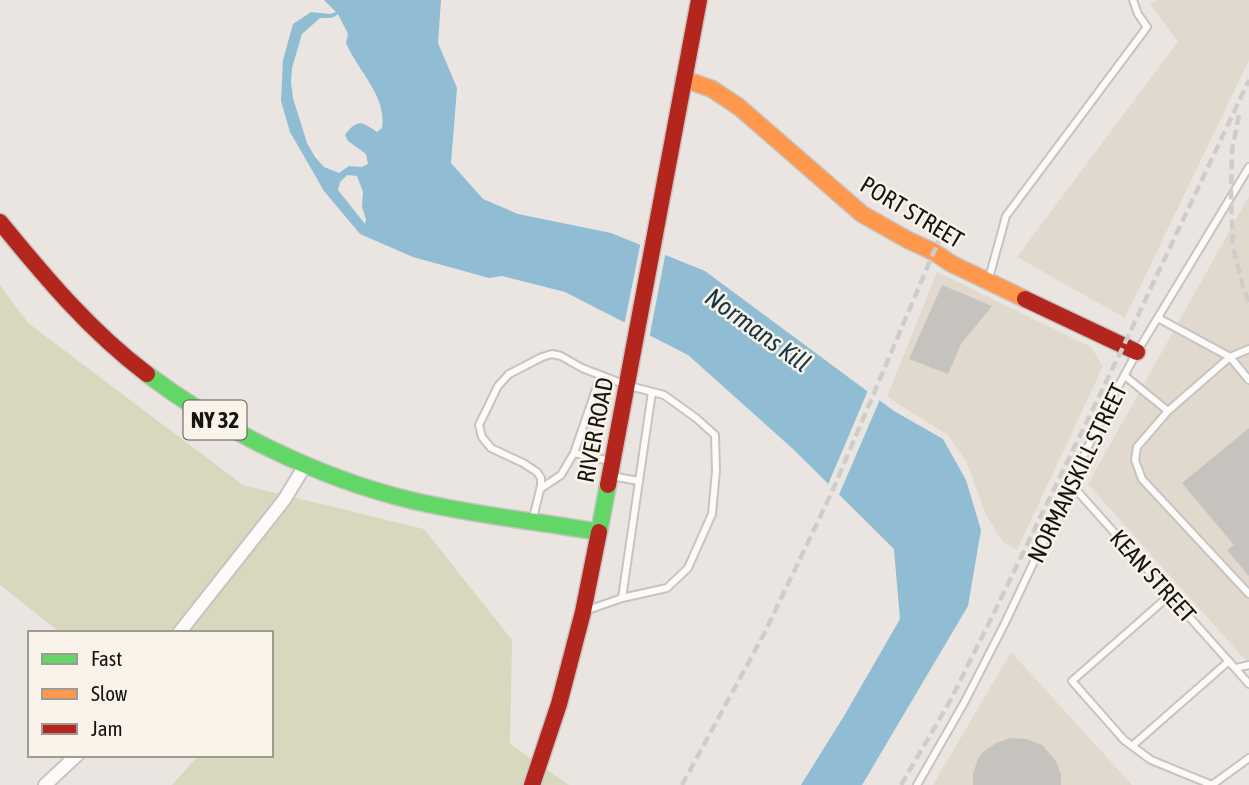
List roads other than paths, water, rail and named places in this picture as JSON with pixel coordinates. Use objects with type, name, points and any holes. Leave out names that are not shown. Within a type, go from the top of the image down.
[{"type":"main road","name":"RIVER ROAD","points":[[532,785],[559,704],[583,612],[699,0]]},
{"type":"main road","name":"PORT STREET","points":[[684,79],[712,89],[740,107],[862,214],[934,252],[951,264],[1137,352]]},
{"type":"main road","name":"NY 32","points":[[0,222],[75,311],[117,350],[171,393],[219,423],[306,464],[410,499],[472,512],[599,532]]},
{"type":"street","points":[[182,631],[284,500],[306,464]]},
{"type":"street","points":[[45,785],[75,757]]},
{"type":"lane","points":[[988,281],[1006,216],[1147,27],[1133,0]]},
{"type":"lane","name":"NORMANSKILL STREET","points":[[917,785],[970,691],[1104,413],[1137,352],[1249,167]]},
{"type":"lane","points":[[1158,318],[1230,357],[1249,380]]},
{"type":"lane","points":[[1249,349],[1230,357],[1168,411],[1137,447],[1135,460],[1142,479],[1249,594]]},
{"type":"lane","points":[[532,521],[541,478],[523,463],[491,448],[482,437],[480,425],[498,386],[509,374],[542,357],[552,354],[561,356],[582,368],[626,385],[664,395],[715,435],[716,471],[712,514],[688,568],[667,588],[622,598],[583,612]]},
{"type":"lane","points":[[540,489],[561,475],[574,453],[601,375]]},
{"type":"lane","points":[[1125,376],[1168,411]]},
{"type":"lane","points":[[622,598],[652,392]]},
{"type":"lane","points":[[574,453],[639,481]]},
{"type":"lane","name":"KEAN STREET","points":[[1071,484],[1249,684]]},
{"type":"lane","points":[[1170,595],[1072,681],[1124,740],[1151,760],[1212,785],[1249,758]]},
{"type":"lane","points":[[1132,746],[1229,661]]},
{"type":"lane","points":[[1236,668],[1249,665]]},
{"type":"water","name":"Normans Kill","points":[[324,0],[441,0],[438,43],[457,88],[451,163],[483,199],[518,214],[611,233],[705,271],[894,411],[943,439],[966,480],[981,530],[968,606],[862,785],[801,785],[900,619],[894,549],[793,449],[688,355],[565,292],[502,276],[489,278],[413,257],[360,234],[324,191],[290,132],[281,101],[283,60],[293,24],[311,12],[336,12]],"holes":[[[338,14],[348,34],[346,43],[376,94],[382,116],[382,128],[377,132],[360,123],[345,135],[348,141],[366,154],[368,164],[362,167],[349,166],[339,173],[324,167],[307,143],[293,98],[291,82],[292,68],[302,34],[320,18]],[[347,175],[357,176],[363,192],[365,224],[338,190],[340,182]]]},
{"type":"railway","points":[[901,785],[950,701],[990,621],[1249,80]]},
{"type":"railway","points":[[1239,115],[1232,150],[1233,247],[1249,303]]},
{"type":"railway","points":[[682,785],[764,634],[832,492],[947,221]]}]
